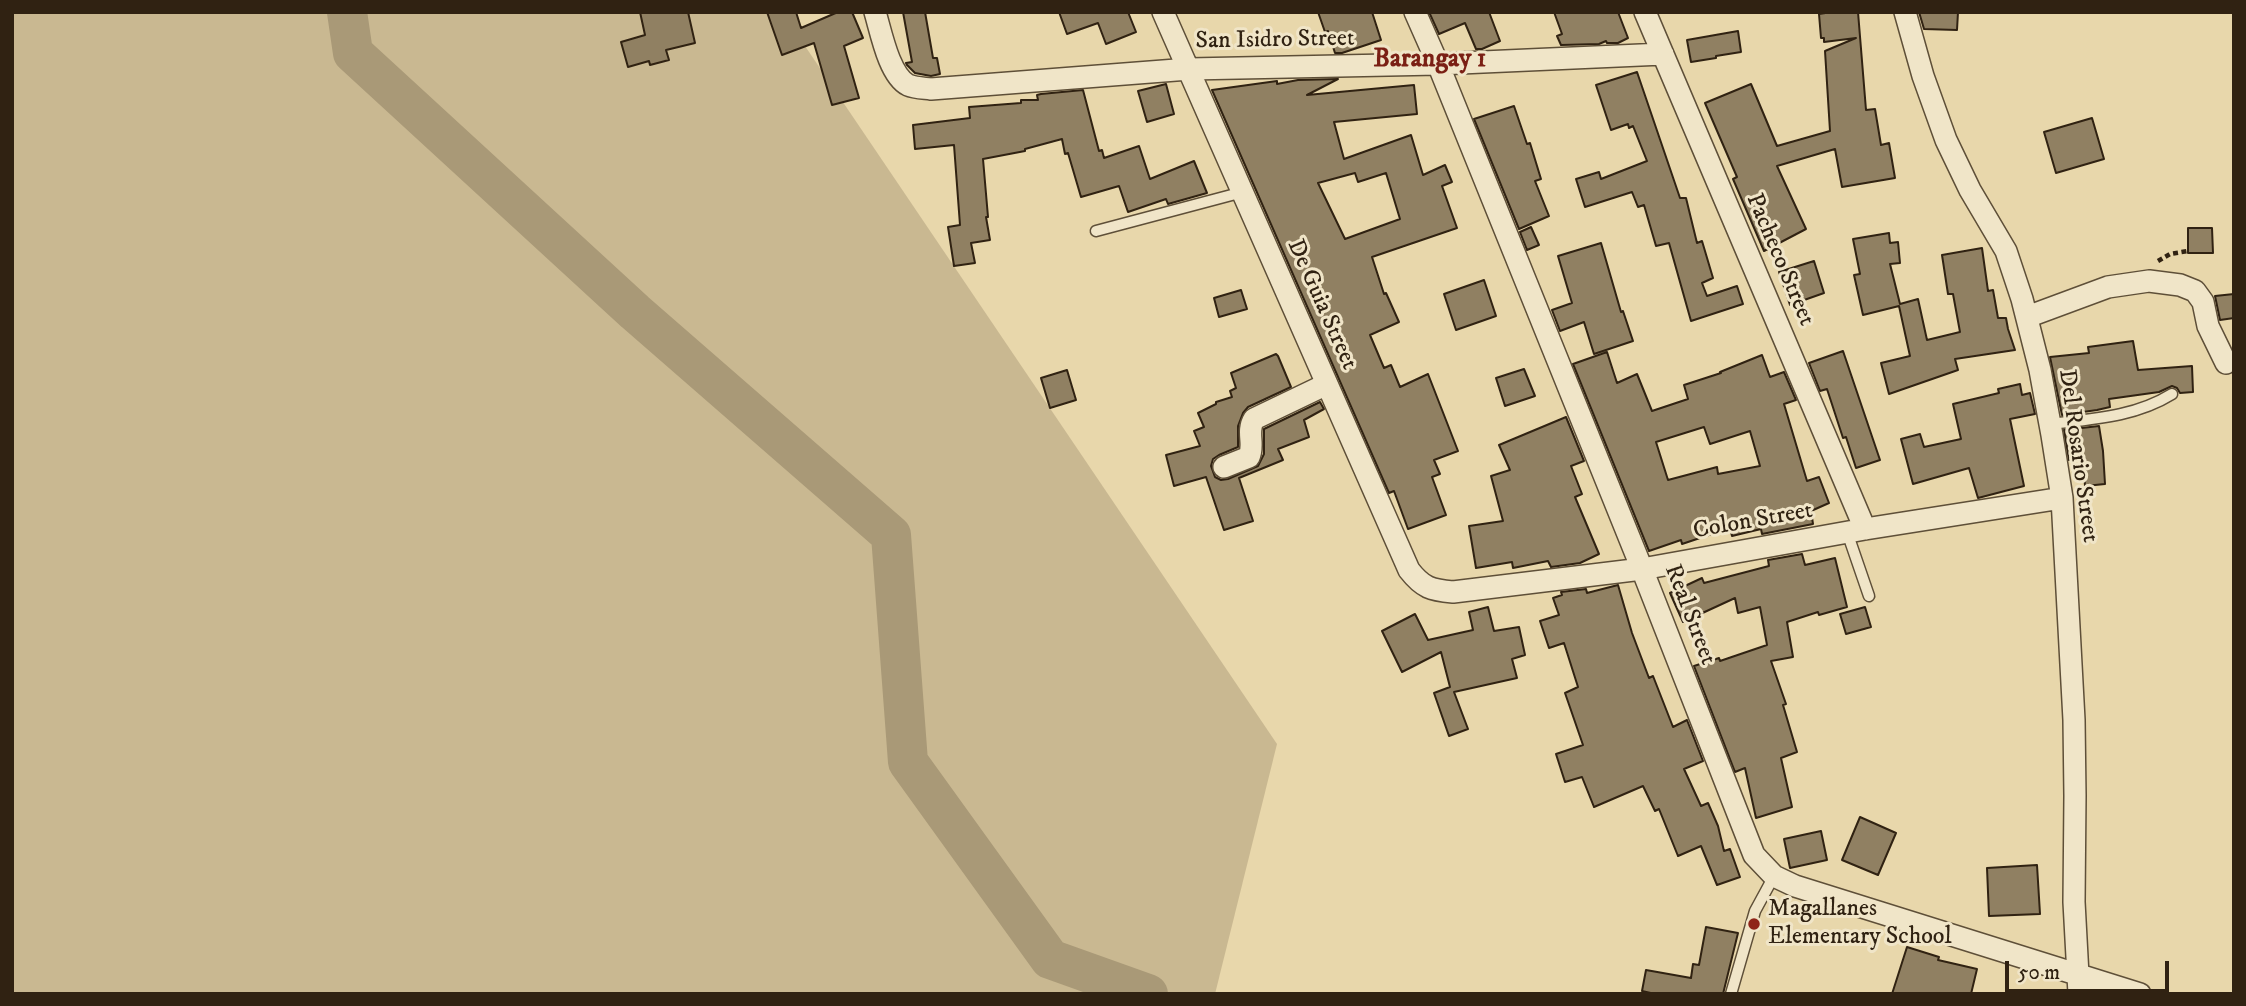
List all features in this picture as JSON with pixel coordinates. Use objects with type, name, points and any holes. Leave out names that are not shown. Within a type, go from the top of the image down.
[{"type":"street","name":"San Isidro Street","points":[[875,12],[899,78],[912,86],[931,89],[1189,69],[1438,64],[1663,54]]},
{"type":"street","name":"De Guia Street","points":[[1163,12],[1409,570],[1419,583],[1433,590],[1453,592]]},
{"type":"street","name":"Real Street","points":[[1415,12],[1642,569],[1754,855],[1774,876],[1795,886],[2079,984],[2140,994]]},
{"type":"street","name":"Pacheco Street","points":[[1645,12],[1856,530]]},
{"type":"street","name":"Del Rosario Street","points":[[1905,12],[1923,76],[1946,140],[1970,190],[2006,251],[2027,317],[2050,424],[2062,498],[2074,720],[2074,902],[2079,984]]},
{"type":"street","points":[[2027,317],[2108,287],[2146,281],[2180,285],[2195,291],[2203,302],[2208,326],[2226,363]]},
{"type":"street","points":[[1224,467],[1249,457],[1252,449],[1249,432],[1254,419],[1327,384]]},
{"type":"street","name":"Colon Street","points":[[1453,592],[1642,569],[1856,530],[2062,498]]},
{"type":"lane","points":[[1097,231],[1243,192]]},
{"type":"lane","points":[[2050,424],[2109,417],[2158,403],[2172,394]]},
{"type":"lane","points":[[1856,530],[1869,596]]},
{"type":"lane","points":[[1731,994],[1755,911],[1774,876]]},
{"type":"shaded area","points":[[12,12],[782,12],[1277,744],[1215,994],[12,994]]},
{"type":"building","points":[[640,12],[688,12],[695,43],[666,50],[669,60],[650,65],[649,61],[628,67],[621,42],[645,35]]},
{"type":"building","points":[[767,12],[796,12],[801,28],[838,12],[852,12],[863,38],[844,46],[859,98],[832,105],[814,43],[782,55]]},
{"type":"building","points":[[903,12],[925,12],[933,58],[937,58],[940,74],[931,76],[915,73],[907,65],[906,63],[912,62]]},
{"type":"building","points":[[1059,12],[1128,12],[1136,32],[1106,44],[1098,23],[1067,34]]},
{"type":"building","points":[[1318,12],[1372,12],[1381,40],[1335,53]]},
{"type":"building","points":[[1429,12],[1489,12],[1500,41],[1476,49],[1465,23],[1439,34]]},
{"type":"building","points":[[1554,12],[1618,12],[1628,38],[1618,43],[1606,41],[1599,44],[1561,45],[1557,36],[1562,34]]},
{"type":"building","points":[[1858,12],[1866,110],[1875,109],[1881,145],[1889,143],[1895,178],[1842,187],[1835,149],[1777,166],[1806,229],[1764,251],[1733,179],[1737,177],[1705,103],[1751,84],[1777,146],[1830,131],[1825,51],[1856,38],[1824,42],[1824,38],[1821,38],[1819,14]]},
{"type":"building","points":[[1919,12],[1958,12],[1957,30],[1924,29]]},
{"type":"building","points":[[1738,31],[1741,52],[1691,62],[1687,40]]},
{"type":"building","points":[[1637,72],[1680,198],[1686,198],[1697,243],[1702,241],[1713,278],[1702,283],[1707,296],[1737,286],[1743,304],[1691,321],[1669,243],[1656,246],[1644,205],[1638,207],[1632,192],[1585,207],[1576,179],[1599,172],[1601,179],[1647,161],[1633,126],[1629,128],[1628,124],[1611,130],[1596,85]]},
{"type":"building","points":[[1338,79],[1307,95],[1414,85],[1417,114],[1334,122],[1344,159],[1411,135],[1423,175],[1445,165],[1452,182],[1442,186],[1457,228],[1372,257],[1384,294],[1386,293],[1399,322],[1370,335],[1384,368],[1391,365],[1400,387],[1428,374],[1458,451],[1434,460],[1440,474],[1432,477],[1446,515],[1408,529],[1394,491],[1389,493],[1212,90],[1298,80]],"holes":[[[1355,173],[1358,182],[1386,173],[1400,219],[1345,239],[1318,183]]]},
{"type":"building","points":[[1166,84],[1174,114],[1147,122],[1138,91]]},
{"type":"building","points":[[1083,90],[1099,151],[1102,150],[1104,158],[1139,146],[1150,179],[1194,161],[1207,193],[1168,204],[1166,199],[1128,212],[1119,186],[1081,197],[1062,139],[1025,151],[983,159],[990,240],[971,243],[975,263],[954,266],[948,227],[960,225],[954,145],[915,149],[913,125],[970,118],[969,107],[1021,103],[1021,100],[1038,100],[1037,95],[1041,94]]},
{"type":"building","points":[[1514,106],[1527,144],[1530,143],[1541,179],[1535,181],[1549,216],[1519,229],[1474,119]]},
{"type":"building","points":[[2092,118],[2104,159],[2056,173],[2044,132]]},
{"type":"building","points":[[1531,227],[1539,245],[1527,250],[1520,232]]},
{"type":"building","points":[[2188,228],[2212,228],[2213,253],[2188,253]]},
{"type":"building","points":[[1889,233],[1890,243],[1898,242],[1900,263],[1890,264],[1900,304],[1918,299],[1927,340],[1960,332],[1953,294],[1948,294],[1942,255],[1982,248],[1988,291],[1993,290],[1998,318],[2006,318],[2015,350],[1955,359],[1958,370],[1889,394],[1881,363],[1910,356],[1899,306],[1863,315],[1854,275],[1860,274],[1853,239]]},
{"type":"building","points":[[1601,243],[1621,312],[1623,311],[1633,341],[1594,354],[1584,322],[1560,331],[1552,310],[1572,303],[1558,256]]},
{"type":"building","points":[[1814,261],[1824,293],[1790,305],[1779,272]]},
{"type":"building","points":[[1484,280],[1496,316],[1456,330],[1444,294]]},
{"type":"building","points":[[1241,290],[1247,309],[1219,317],[1214,298]]},
{"type":"building","points":[[2234,294],[2234,318],[2220,320],[2215,296]]},
{"type":"building","points":[[2133,341],[2138,370],[2192,366],[2193,392],[2180,393],[2172,386],[2159,392],[2109,399],[2110,407],[2062,415],[2050,357],[2089,353],[2088,347]]},
{"type":"building","points":[[1843,351],[1880,460],[1856,468],[1827,389],[1820,391],[1809,363]]},
{"type":"building","points":[[1607,352],[1617,383],[1637,374],[1652,411],[1688,399],[1684,385],[1762,355],[1770,377],[1784,372],[1796,400],[1784,404],[1807,481],[1819,477],[1829,503],[1811,511],[1813,524],[1762,534],[1761,529],[1732,536],[1730,528],[1682,544],[1681,540],[1649,551],[1573,364]],"holes":[[[1704,427],[1710,444],[1750,431],[1760,466],[1718,474],[1717,467],[1668,480],[1656,442]]]},
{"type":"building","points":[[1276,354],[1291,387],[1248,407],[1238,426],[1238,447],[1213,459],[1211,466],[1215,477],[1228,479],[1258,466],[1264,454],[1264,429],[1320,402],[1324,409],[1304,420],[1309,437],[1278,449],[1283,460],[1239,478],[1253,521],[1224,530],[1206,477],[1174,486],[1166,455],[1200,446],[1194,431],[1204,427],[1198,413],[1216,402],[1232,397],[1230,391],[1236,388],[1231,373]]},
{"type":"building","points":[[1524,369],[1535,396],[1505,406],[1496,378]]},
{"type":"building","points":[[1067,370],[1076,400],[1050,408],[1041,378]]},
{"type":"building","points":[[2020,384],[2022,395],[2030,393],[2035,414],[2010,419],[2024,486],[1978,498],[1969,468],[1913,484],[1901,439],[1920,434],[1924,447],[1961,439],[1953,404],[1999,393],[1998,389]]},
{"type":"building","points":[[1566,417],[1584,461],[1571,466],[1582,494],[1575,497],[1599,554],[1580,563],[1551,567],[1548,561],[1513,568],[1512,562],[1476,568],[1469,526],[1503,521],[1491,476],[1510,470],[1499,445]]},
{"type":"building","points":[[2099,426],[2105,484],[2085,486],[2083,458],[2069,460],[2064,430]]},
{"type":"building","points":[[1802,554],[1805,565],[1835,558],[1847,607],[1819,615],[1818,612],[1787,622],[1793,657],[1771,661],[1786,704],[1783,705],[1797,752],[1781,758],[1792,807],[1756,818],[1745,768],[1735,772],[1694,666],[1719,658],[1720,661],[1767,645],[1760,607],[1738,613],[1735,598],[1683,622],[1670,593],[1702,578],[1704,583],[1769,566],[1768,560]]},
{"type":"building","points":[[1618,585],[1649,678],[1653,676],[1673,727],[1687,720],[1703,761],[1684,769],[1701,806],[1708,803],[1718,826],[1724,851],[1730,849],[1740,877],[1717,885],[1701,846],[1678,856],[1659,809],[1655,811],[1643,786],[1594,807],[1582,777],[1565,782],[1556,754],[1583,745],[1565,693],[1578,687],[1564,643],[1549,648],[1540,621],[1559,615],[1553,598],[1562,595],[1561,592],[1586,589],[1587,593]]},
{"type":"building","points":[[1488,607],[1494,631],[1519,627],[1525,655],[1512,659],[1517,678],[1454,692],[1468,729],[1449,736],[1434,693],[1450,687],[1441,652],[1402,672],[1382,631],[1415,614],[1428,640],[1473,630],[1469,612]]},
{"type":"building","points":[[1865,607],[1871,627],[1846,634],[1840,614]]},
{"type":"building","points":[[1860,817],[1896,833],[1878,875],[1842,860]]},
{"type":"building","points":[[1821,831],[1827,860],[1790,868],[1784,839]]},
{"type":"building","points":[[2037,865],[2040,914],[1989,916],[1987,868]]},
{"type":"building","points":[[1706,927],[1738,933],[1723,994],[1655,994],[1642,991],[1646,970],[1691,978],[1693,964],[1699,965]]},
{"type":"building","points":[[1907,947],[1939,957],[1938,960],[1977,969],[1971,994],[1892,994]]},
{"type":"waterway","points":[[347,12],[353,53],[635,312],[891,535],[908,762],[1050,959],[1148,994]]},
{"type":"place","name":"Magallanes Elementary School","points":[[1754,924]]},
{"type":"district","name":"Barangay 1","points":[[1430,61]]}]
